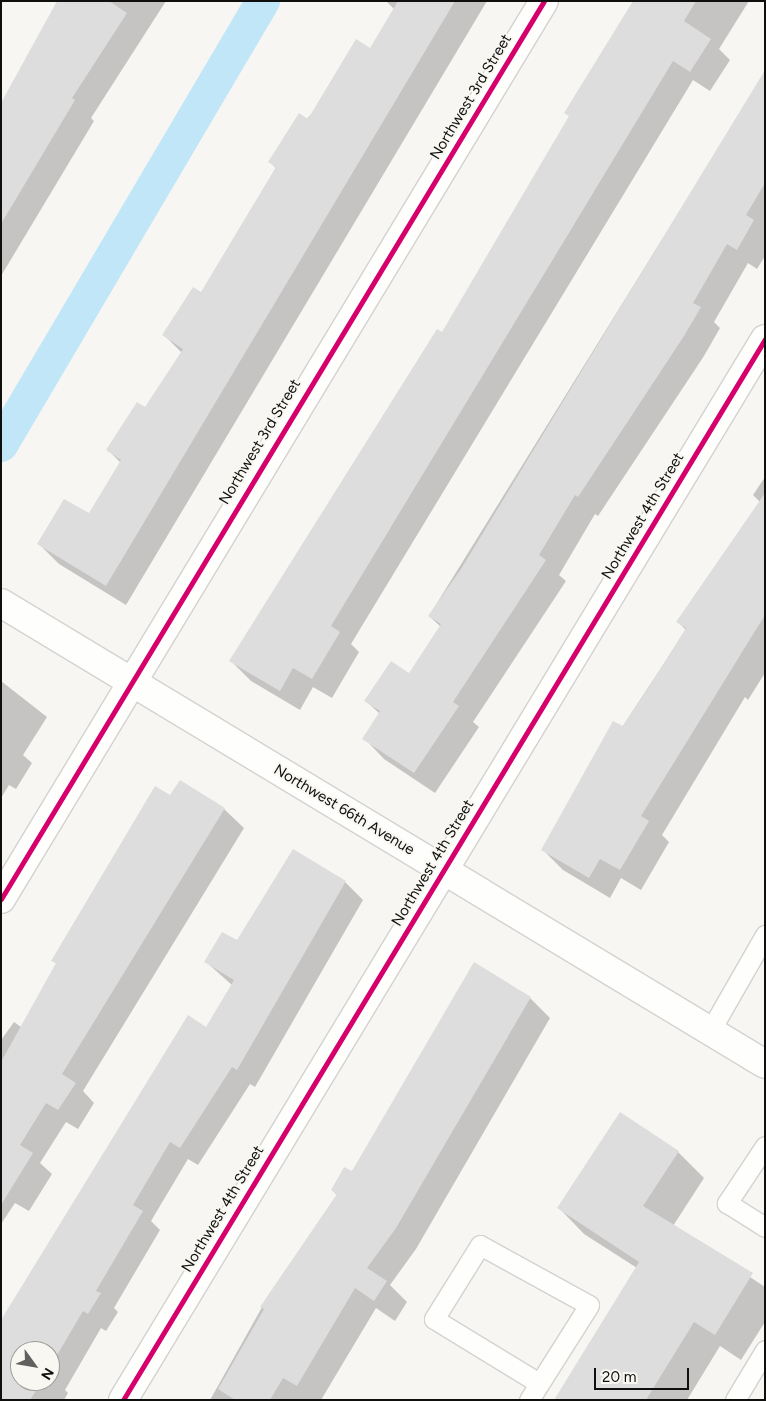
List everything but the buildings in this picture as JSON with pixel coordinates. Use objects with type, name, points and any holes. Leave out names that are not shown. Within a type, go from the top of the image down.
[{"type":"street","name":"Northwest 3rd Street","points":[[1,898],[129,680],[544,1]]},
{"type":"street","name":"Northwest 4th Street","points":[[123,1400],[765,339]]},
{"type":"street","name":"Northwest 66th Avenue","points":[[1,603],[765,1064]]},
{"type":"lane","points":[[710,1031],[765,935]]},
{"type":"lane","points":[[765,1146],[727,1203],[765,1227]]},
{"type":"lane","points":[[529,1400],[589,1305],[480,1245],[434,1319],[539,1383]]},
{"type":"lane","points":[[734,1400],[765,1350]]},
{"type":"waterway","points":[[1,445],[263,1]]},
{"type":"cycle path","points":[[1,899],[544,1]]},
{"type":"cycle path","points":[[123,1400],[765,339]]}]
